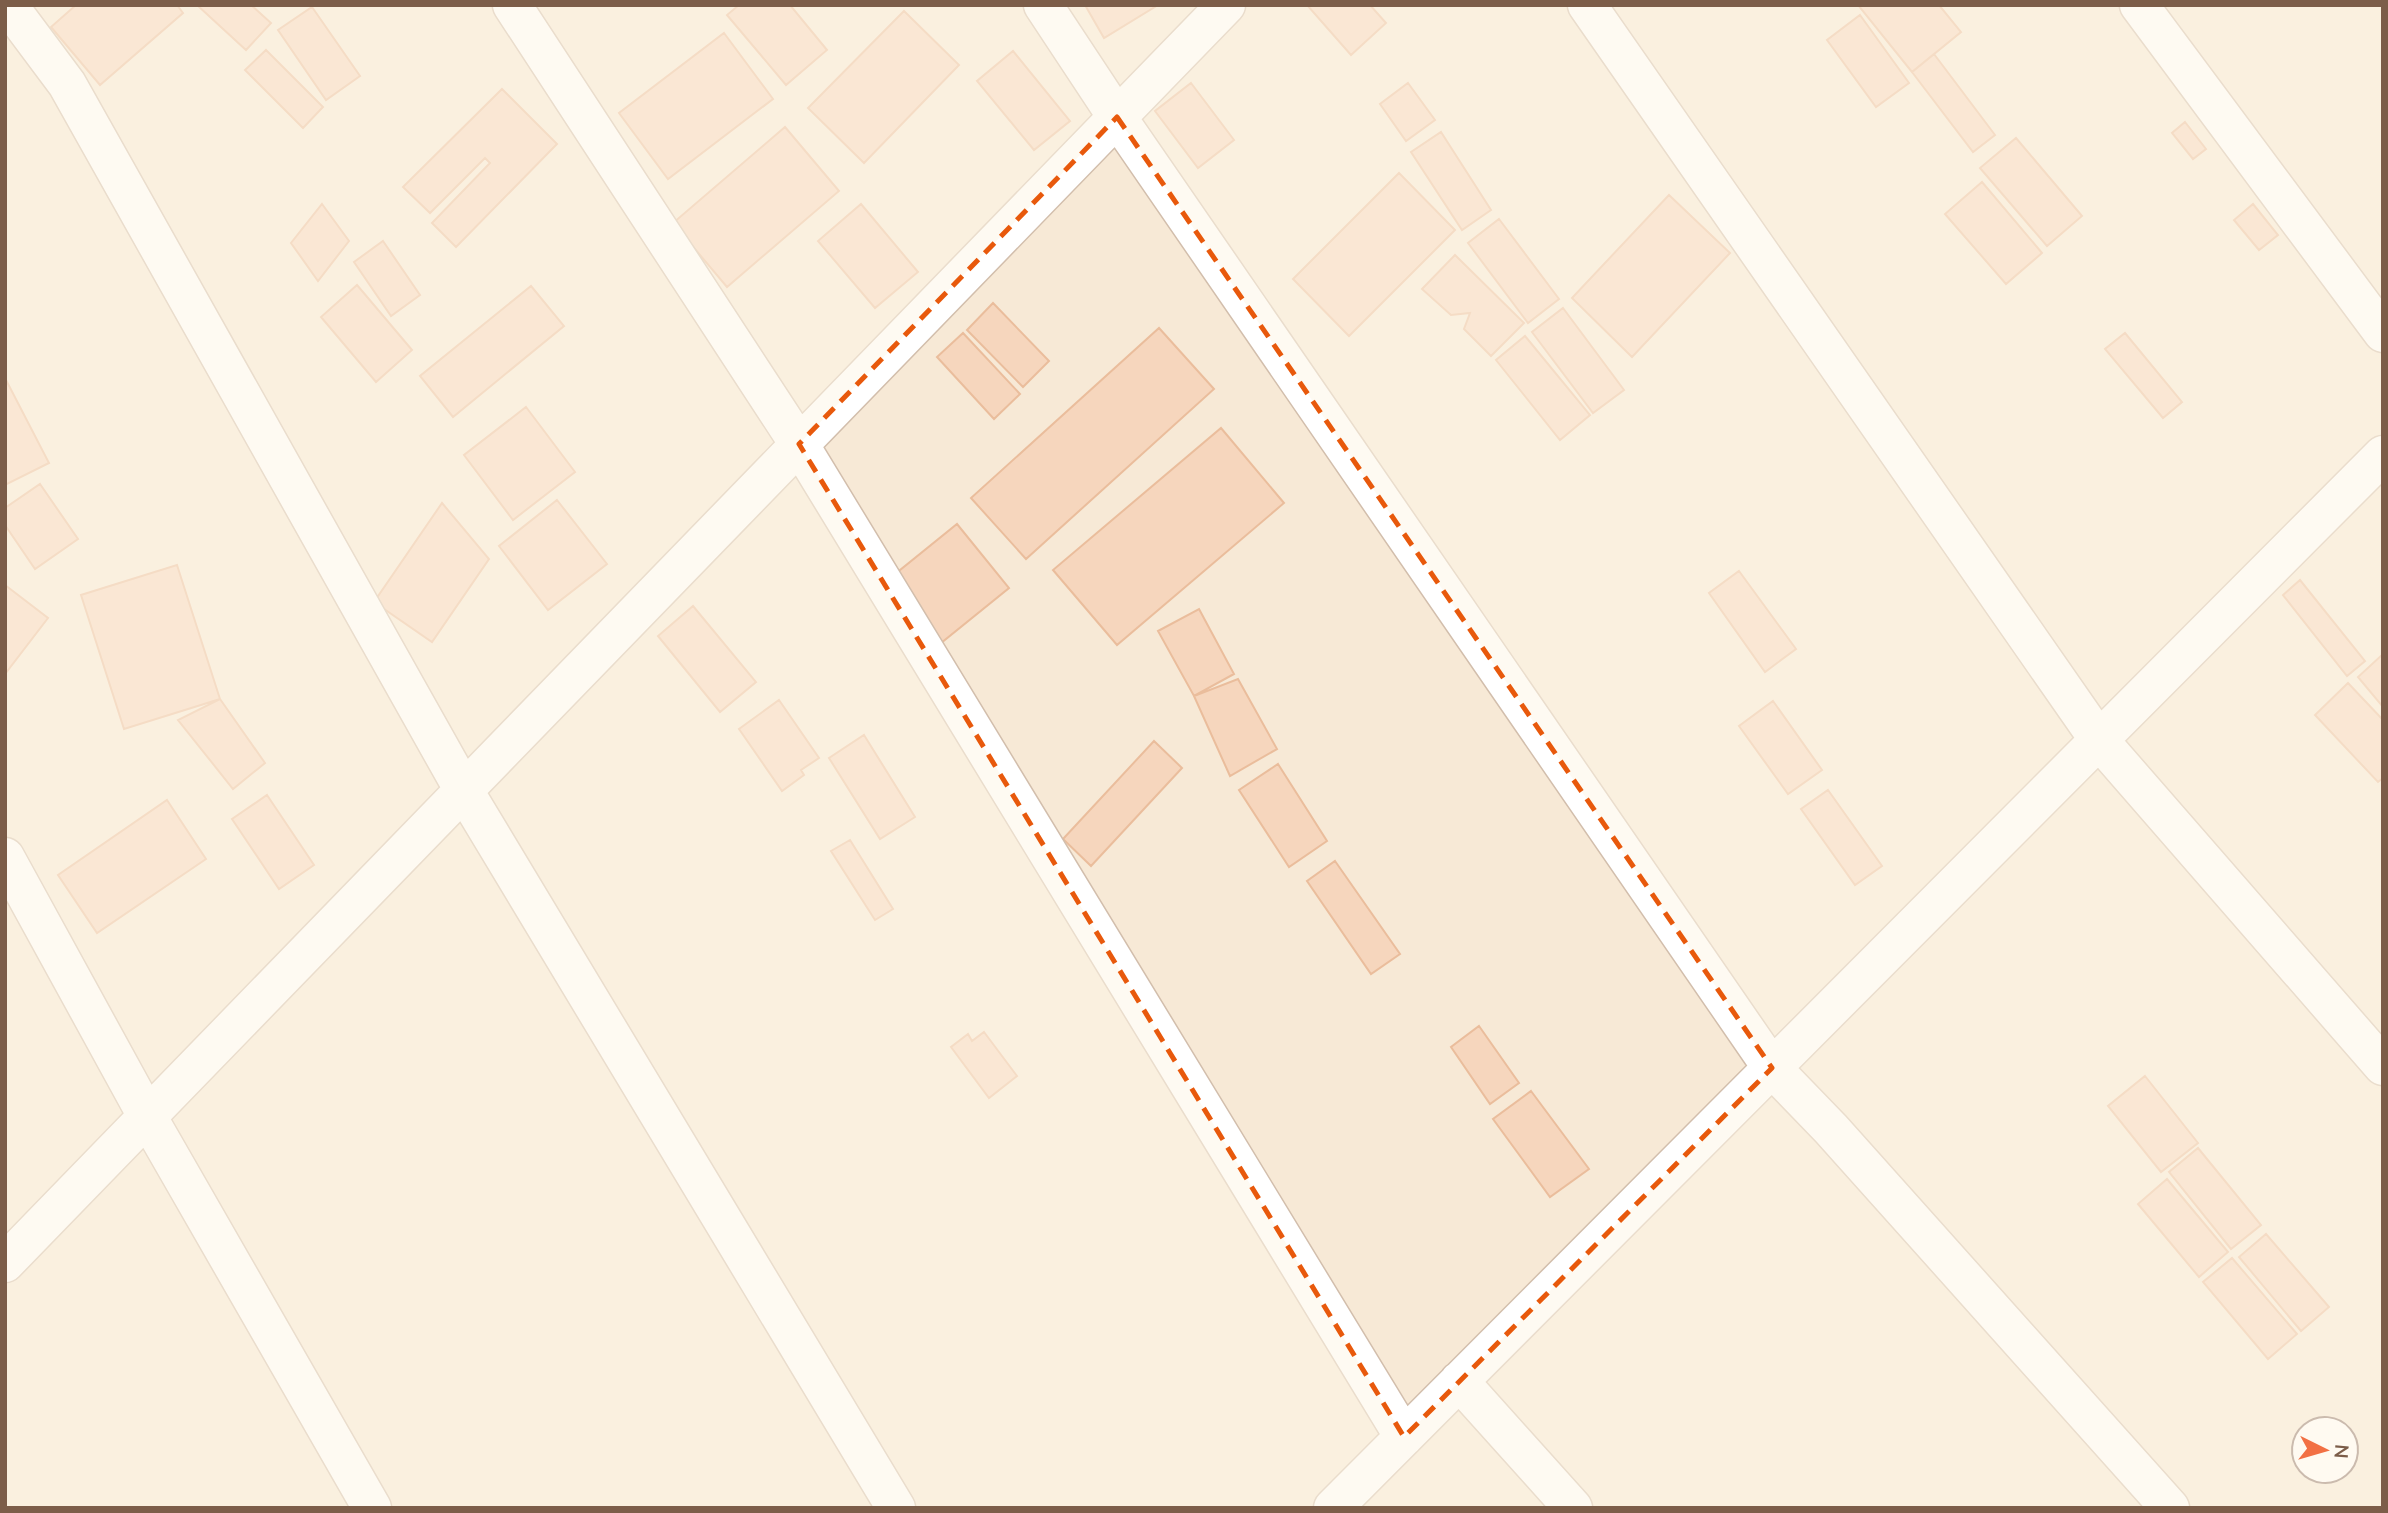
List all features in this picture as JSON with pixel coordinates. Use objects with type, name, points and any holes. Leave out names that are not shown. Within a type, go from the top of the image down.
[{"type":"street","points":[[8,5],[67,84],[463,789],[896,1508]]},
{"type":"street","points":[[512,5],[799,444],[1404,1437]]},
{"type":"street","points":[[1043,5],[1116,117],[1772,1068],[1831,1129],[2170,1508]]},
{"type":"street","points":[[5,1263],[1226,5]]},
{"type":"street","points":[[1587,5],[2099,740],[2383,1066]]},
{"type":"street","points":[[2139,5],[2383,333]]},
{"type":"street","points":[[1333,1508],[2383,455]]},
{"type":"street","points":[[5,857],[147,1116],[372,1508]]},
{"type":"street","points":[[1459,1381],[1573,1508]]},
{"type":"highlighted area","points":[[1117,117],[1772,1068],[1404,1437],[799,444]]},
{"type":"shaded area","points":[[5,5],[2383,5],[2383,1508],[5,1508]]},
{"type":"building","points":[[76,5],[177,5],[183,13],[100,85],[51,27]]},
{"type":"building","points":[[197,5],[251,5],[271,23],[246,50]]},
{"type":"building","points":[[739,5],[790,5],[827,50],[786,85],[727,15]]},
{"type":"building","points":[[1085,5],[1158,5],[1104,38]]},
{"type":"building","points":[[1307,5],[1370,5],[1386,23],[1351,55]]},
{"type":"building","points":[[1858,5],[1939,5],[1961,32],[1912,72]]},
{"type":"building","points":[[312,7],[360,76],[326,100],[278,30]]},
{"type":"building","points":[[904,11],[959,65],[864,163],[808,108]]},
{"type":"building","points":[[1860,15],[1909,83],[1876,107],[1827,40]]},
{"type":"building","points":[[724,33],[773,99],[668,179],[619,113]]},
{"type":"building","points":[[266,50],[323,107],[303,128],[245,70]]},
{"type":"building","points":[[1013,51],[1070,121],[1034,150],[977,81]]},
{"type":"building","points":[[1934,54],[1995,135],[1973,152],[1912,72]]},
{"type":"building","points":[[1191,83],[1234,140],[1198,168],[1155,111]]},
{"type":"building","points":[[1408,83],[1435,120],[1406,141],[1380,104]]},
{"type":"building","points":[[502,89],[557,144],[456,247],[432,223],[490,163],[485,158],[430,213],[403,187]]},
{"type":"building","points":[[2185,122],[2206,149],[2193,159],[2172,133]]},
{"type":"building","points":[[785,127],[839,191],[727,287],[673,223]]},
{"type":"building","points":[[1441,132],[1491,210],[1462,230],[1411,152]]},
{"type":"building","points":[[2016,138],[2082,216],[2047,246],[1980,168]]},
{"type":"building","points":[[1399,173],[1455,230],[1349,336],[1293,279]]},
{"type":"building","points":[[1982,182],[2042,253],[2006,284],[1945,214]]},
{"type":"building","points":[[1669,195],[1730,253],[1632,357],[1572,298]]},
{"type":"building","points":[[322,204],[349,241],[318,281],[291,243]]},
{"type":"building","points":[[861,204],[918,272],[875,308],[818,241]]},
{"type":"building","points":[[2253,204],[2278,235],[2259,250],[2234,220]]},
{"type":"building","points":[[1499,219],[1559,299],[1528,323],[1468,243]]},
{"type":"building","points":[[383,241],[420,295],[391,316],[354,262]]},
{"type":"building","points":[[1455,255],[1524,323],[1491,356],[1464,329],[1470,313],[1451,315],[1422,289]]},
{"type":"building","points":[[357,285],[412,350],[376,382],[321,317]]},
{"type":"building","points":[[531,286],[564,326],[453,417],[420,376]]},
{"type":"building","points":[[993,303],[1049,361],[1023,387],[967,330]]},
{"type":"building","points":[[1563,308],[1624,390],[1593,413],[1532,332]]},
{"type":"building","points":[[1159,328],[1214,389],[1026,559],[971,498]]},
{"type":"building","points":[[963,333],[1020,394],[994,419],[937,357]]},
{"type":"building","points":[[2125,333],[2182,402],[2163,418],[2105,349]]},
{"type":"building","points":[[1525,336],[1590,415],[1560,440],[1496,360]]},
{"type":"building","points":[[5,378],[49,463],[5,485]]},
{"type":"building","points":[[526,407],[575,472],[513,520],[464,455]]},
{"type":"building","points":[[1221,428],[1284,503],[1117,645],[1053,570]]},
{"type":"building","points":[[40,484],[78,539],[35,569],[5,525],[5,508]]},
{"type":"building","points":[[557,500],[607,564],[548,610],[499,546]]},
{"type":"building","points":[[442,503],[489,559],[432,642],[374,602]]},
{"type":"building","points":[[957,524],[1009,588],[941,643],[889,579]]},
{"type":"building","points":[[177,565],[220,699],[124,729],[81,595]]},
{"type":"building","points":[[1739,571],[1796,649],[1765,672],[1709,593]]},
{"type":"building","points":[[2300,580],[2365,661],[2347,676],[2283,595]]},
{"type":"building","points":[[5,585],[48,618],[5,674]]},
{"type":"building","points":[[693,606],[756,682],[720,712],[658,636]]},
{"type":"building","points":[[1199,609],[1234,674],[1194,696],[1158,631]]},
{"type":"building","points":[[2383,654],[2383,707],[2358,677]]},
{"type":"building","points":[[1238,679],[1277,749],[1230,776],[1194,696]]},
{"type":"building","points":[[2348,683],[2383,720],[2383,778],[2378,782],[2315,715]]},
{"type":"building","points":[[220,699],[265,763],[233,789],[178,720]]},
{"type":"building","points":[[779,700],[819,758],[801,770],[804,775],[782,791],[739,729]]},
{"type":"building","points":[[1773,701],[1822,770],[1788,794],[1739,726]]},
{"type":"building","points":[[864,735],[915,817],[880,839],[829,758]]},
{"type":"building","points":[[1154,741],[1182,768],[1091,866],[1063,839]]},
{"type":"building","points":[[1278,764],[1327,841],[1289,867],[1239,790]]},
{"type":"building","points":[[1828,790],[1882,866],[1855,885],[1801,809]]},
{"type":"building","points":[[267,795],[314,865],[279,889],[232,819]]},
{"type":"building","points":[[167,800],[206,859],[97,933],[58,875]]},
{"type":"building","points":[[850,840],[893,909],[875,920],[831,851]]},
{"type":"building","points":[[1335,861],[1400,954],[1371,974],[1307,881]]},
{"type":"building","points":[[1479,1026],[1519,1083],[1490,1104],[1451,1047]]},
{"type":"building","points":[[984,1032],[1017,1076],[989,1098],[951,1047],[968,1034],[972,1041]]},
{"type":"building","points":[[2145,1076],[2198,1143],[2161,1172],[2108,1106]]},
{"type":"building","points":[[1531,1091],[1589,1169],[1550,1197],[1493,1119]]},
{"type":"building","points":[[2198,1148],[2261,1225],[2231,1249],[2169,1172]]},
{"type":"building","points":[[2167,1179],[2228,1252],[2199,1277],[2138,1204]]},
{"type":"building","points":[[2266,1234],[2329,1307],[2301,1331],[2239,1257]]},
{"type":"building","points":[[2232,1258],[2297,1334],[2268,1359],[2203,1282]]}]
